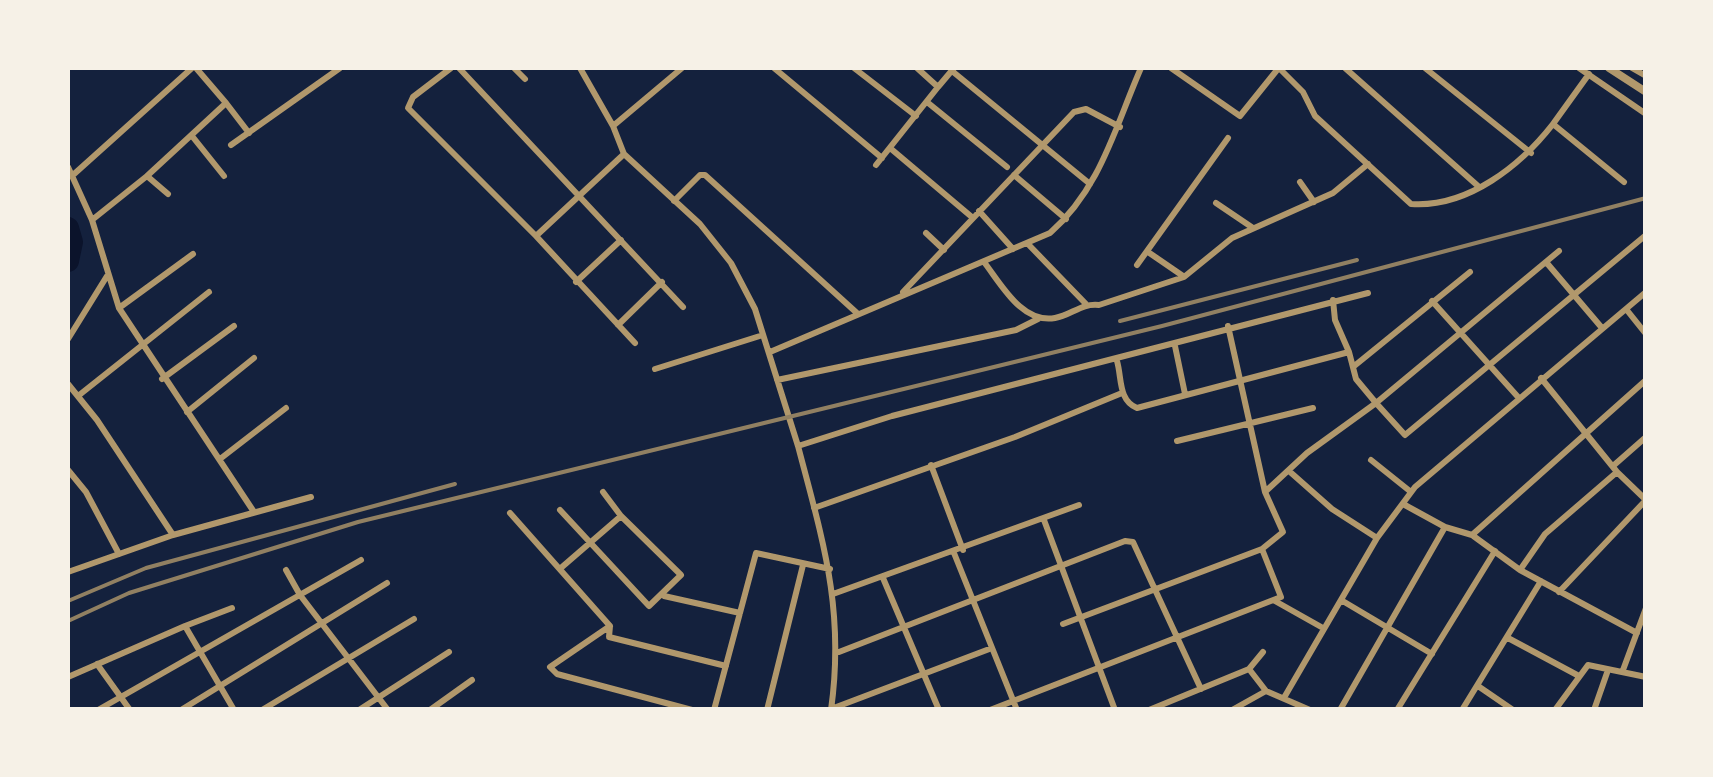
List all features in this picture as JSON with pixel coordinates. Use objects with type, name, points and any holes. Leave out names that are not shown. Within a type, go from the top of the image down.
[{"type":"street","points":[[73,175],[194,68],[249,133]]},
{"type":"street","points":[[231,145],[340,68]]},
{"type":"street","points":[[451,68],[413,97],[408,108],[536,236],[634,344]]},
{"type":"street","points":[[460,68],[683,307]]},
{"type":"street","points":[[514,68],[525,79]]},
{"type":"street","points":[[580,68],[624,154],[731,263],[770,352],[830,569],[839,652],[831,709],[992,648]]},
{"type":"street","points":[[613,126],[682,68]]},
{"type":"street","points":[[774,68],[879,162],[954,69],[1090,184]]},
{"type":"street","points":[[854,68],[916,116]]},
{"type":"street","points":[[916,68],[938,86]]},
{"type":"street","points":[[770,352],[1050,233],[1090,184],[1120,127],[1141,68]]},
{"type":"street","points":[[1171,68],[1240,116],[1276,68],[1303,92],[1315,116],[1411,204],[1440,202],[1506,173],[1530,153],[1589,74]]},
{"type":"street","points":[[1345,68],[1478,186]]},
{"type":"street","points":[[1425,68],[1530,153]]},
{"type":"street","points":[[1579,68],[1646,114]]},
{"type":"street","points":[[1609,68],[1646,92]]},
{"type":"street","points":[[1632,68],[1646,76]]},
{"type":"street","points":[[927,102],[1007,167]]},
{"type":"street","points":[[92,220],[148,176],[226,103]]},
{"type":"street","points":[[899,297],[1042,144],[1080,109],[1097,113],[1120,127]]},
{"type":"street","points":[[1553,124],[1624,182]]},
{"type":"street","points":[[192,136],[224,176]]},
{"type":"street","points":[[1137,266],[1228,138]]},
{"type":"street","points":[[890,148],[976,214],[1013,249]]},
{"type":"street","points":[[536,236],[624,154]]},
{"type":"street","points":[[984,262],[1026,312],[1038,318],[1056,318],[1086,304],[1100,305],[1184,277],[1206,255],[1254,228],[1314,202],[1368,164]]},
{"type":"street","points":[[68,168],[92,220],[119,308],[162,379],[254,512]]},
{"type":"street","points":[[148,176],[168,194]]},
{"type":"street","points":[[674,201],[705,176],[858,314]]},
{"type":"street","points":[[1014,176],[1066,218]]},
{"type":"street","points":[[1300,182],[1314,202]]},
{"type":"street","points":[[1216,203],[1254,228]]},
{"type":"street","points":[[926,233],[944,250]]},
{"type":"street","points":[[1333,300],[1335,320],[1354,367],[1376,403],[1405,436],[1646,235]]},
{"type":"street","points":[[576,282],[621,240]]},
{"type":"street","points":[[1027,243],[1086,304]]},
{"type":"street","points":[[1265,492],[1559,250]]},
{"type":"street","points":[[1148,252],[1184,277]]},
{"type":"street","points":[[119,308],[193,254]]},
{"type":"street","points":[[1546,262],[1602,328]]},
{"type":"street","points":[[1354,367],[1470,272]]},
{"type":"street","points":[[68,338],[107,276]]},
{"type":"street","points":[[618,325],[662,282]]},
{"type":"street","points":[[78,396],[208,292]]},
{"type":"street","points":[[1285,696],[1377,538],[1411,492],[1646,292]]},
{"type":"street","points":[[798,446],[892,416],[1175,346],[1228,326],[1368,293]]},
{"type":"street","points":[[1432,301],[1518,397]]},
{"type":"street","points":[[1626,309],[1646,334]]},
{"type":"street","points":[[778,383],[1016,330],[1038,318]]},
{"type":"street","points":[[162,379],[234,326]]},
{"type":"street","points":[[1063,624],[1262,548],[1283,532],[1265,492],[1228,326]]},
{"type":"street","points":[[654,369],[763,335]]},
{"type":"street","points":[[1175,346],[1186,394]]},
{"type":"street","points":[[1117,360],[1122,392],[1128,404],[1138,408],[1350,352]]},
{"type":"street","points":[[186,412],[254,358]]},
{"type":"street","points":[[1542,378],[1615,469],[1646,500],[1559,592]]},
{"type":"street","points":[[1472,535],[1646,380]]},
{"type":"street","points":[[68,384],[173,536]]},
{"type":"street","points":[[814,508],[1015,437],[1122,392]]},
{"type":"street","points":[[220,459],[286,408]]},
{"type":"street","points":[[1177,441],[1312,408]]},
{"type":"street","points":[[1520,570],[1545,534],[1646,437]]},
{"type":"street","points":[[1371,460],[1411,492]]},
{"type":"street","points":[[931,465],[963,550]]},
{"type":"street","points":[[68,470],[86,492],[119,554]]},
{"type":"street","points":[[1289,471],[1377,538]]},
{"type":"street","points":[[560,510],[649,606],[664,596],[680,575],[603,492]]},
{"type":"street","points":[[68,572],[173,536],[310,497]]},
{"type":"street","points":[[1403,504],[1446,528],[1472,535],[1520,570],[1646,644]]},
{"type":"street","points":[[833,594],[1079,505]]},
{"type":"street","points":[[510,513],[562,567],[610,626],[610,637],[726,666]]},
{"type":"street","points":[[562,567],[622,516]]},
{"type":"street","points":[[1044,520],[1115,710]]},
{"type":"street","points":[[1340,710],[1446,528]]},
{"type":"street","points":[[839,652],[1062,569],[1125,541],[1133,542],[1158,588],[1200,688]]},
{"type":"street","points":[[990,710],[1015,706],[1100,668],[1275,601],[1281,597],[1262,548]]},
{"type":"street","points":[[1399,709],[1495,551]]},
{"type":"street","points":[[714,710],[756,553],[830,569]]},
{"type":"street","points":[[954,553],[1015,706]]},
{"type":"street","points":[[98,710],[361,560]]},
{"type":"street","points":[[767,710],[803,565]]},
{"type":"street","points":[[286,570],[300,595],[388,710]]},
{"type":"street","points":[[883,578],[939,710]]},
{"type":"street","points":[[1462,710],[1541,581]]},
{"type":"street","points":[[181,710],[387,583]]},
{"type":"street","points":[[664,596],[740,613]]},
{"type":"street","points":[[1341,600],[1432,654]]},
{"type":"street","points":[[1275,601],[1323,628]]},
{"type":"street","points":[[68,678],[232,608]]},
{"type":"street","points":[[1623,670],[1646,608]]},
{"type":"street","points":[[262,710],[414,619]]},
{"type":"street","points":[[185,626],[234,710]]},
{"type":"street","points":[[610,626],[550,666],[557,674],[692,710]]},
{"type":"street","points":[[1508,638],[1578,676]]},
{"type":"street","points":[[359,710],[449,652]]},
{"type":"street","points":[[1149,710],[1249,669],[1263,652]]},
{"type":"street","points":[[97,664],[130,710]]},
{"type":"street","points":[[1555,710],[1588,665],[1646,676]]},
{"type":"street","points":[[1249,669],[1266,691],[1310,710]]},
{"type":"street","points":[[1594,710],[1608,670]]},
{"type":"street","points":[[430,710],[472,680]]},
{"type":"street","points":[[1478,686],[1513,710]]},
{"type":"street","points":[[1232,710],[1266,691]]},
{"type":"street","points":[[651,710],[653,699]]},
{"type":"waterway","points":[[68,228],[72,242],[68,261]]},
{"type":"railway","points":[[68,621],[129,593],[358,522],[1162,326],[1646,198]]},
{"type":"railway","points":[[1120,321],[1357,260]]},
{"type":"railway","points":[[68,601],[146,568],[455,484]]}]
